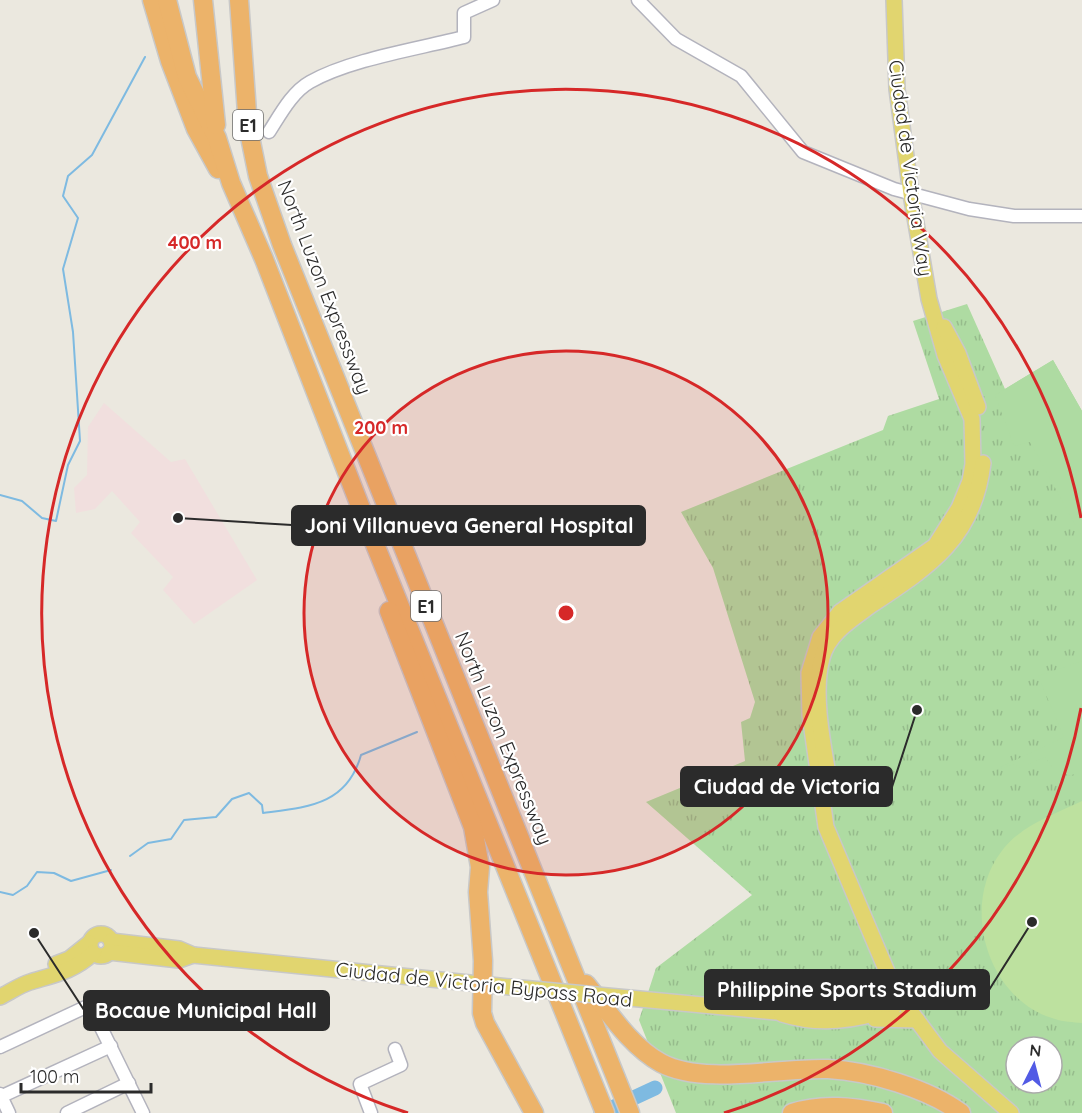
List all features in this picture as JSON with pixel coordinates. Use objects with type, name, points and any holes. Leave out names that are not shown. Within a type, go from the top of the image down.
[{"type":"highway","points":[[152,0],[170,61],[196,129],[215,162],[234,212],[264,259]]},
{"type":"highway","name":"E1","points":[[167,0],[187,77],[217,138],[231,183],[264,259],[376,548],[605,1113]]},
{"type":"highway","name":"E1","points":[[203,0],[217,138]]},
{"type":"highway","name":"North Luzon Expressway","points":[[239,0],[248,127],[258,176],[282,245],[630,1113]]},
{"type":"highway","points":[[376,548],[388,608],[473,826],[480,867],[478,892],[482,940],[482,1013],[489,1035],[534,1113]]},
{"type":"highway","points":[[571,966],[639,1048],[662,1064],[685,1071],[717,1073],[828,1069],[912,1088],[944,1100],[961,1113]]},
{"type":"highway","points":[[792,1113],[805,1109],[830,1107],[883,1113]]},
{"type":"main road","name":"Ciudad de Victoria Way","points":[[894,0],[897,89],[911,194],[929,299],[958,353],[981,417],[984,451],[962,528],[942,554],[924,570],[838,622],[822,657],[815,714],[836,826],[836,849],[888,974],[903,1000],[940,1052],[1011,1113]]},
{"type":"main road","points":[[100,933],[110,947],[103,956],[91,948],[93,936],[100,933]]},
{"type":"main road","name":"Ciudad de Victoria Bypass Road","points":[[110,947],[178,960],[193,956],[776,1012],[859,1013],[903,1000]]},
{"type":"main road","points":[[0,997],[30,982],[41,970],[91,948]]},
{"type":"main road","points":[[859,1013],[888,974]]},
{"type":"main road","points":[[859,1013],[917,1020]]},
{"type":"street","points":[[269,132],[288,104],[308,83],[345,68],[464,37],[464,13],[493,0]]},
{"type":"street","points":[[638,0],[676,39],[741,76],[803,152],[911,194],[969,209],[1014,216],[1082,216]]},
{"type":"street","points":[[0,1047],[90,1005],[142,1113]]},
{"type":"street","points":[[9,1113],[0,1096],[111,1046]]},
{"type":"street","points":[[371,1113],[360,1084],[401,1065],[395,1049]]},
{"type":"street","points":[[67,1113],[129,1083]]},
{"type":"shaded area","points":[[104,403],[171,462],[185,459],[257,580],[194,624],[163,590],[173,577],[131,533],[140,522],[112,491],[95,509],[76,513],[74,488],[87,475],[88,427]]},
{"type":"green space","points":[[967,304],[1005,389],[1053,360],[1082,411],[1082,1113],[676,1113],[639,1020],[656,968],[752,895],[646,802],[745,761],[741,722],[750,718],[755,702],[713,568],[681,512],[883,430],[888,416],[939,399],[913,321]]},
{"type":"green space","points":[[1053,360],[1082,411],[1082,537],[1030,442],[1014,446],[995,395]]},
{"type":"green space","points":[[1082,661],[1082,770],[1070,776],[1052,767],[1045,757],[1019,768],[1014,764],[992,771],[1064,737],[1038,676]]},
{"type":"green space","points":[[1082,801],[1082,1023],[1055,1019],[1031,1009],[1012,992],[997,972],[987,949],[982,924],[983,898],[989,874],[1001,852],[1028,828]]},
{"type":"waterway","points":[[0,495],[22,501],[42,518],[56,521],[68,465],[80,441],[73,332],[63,269],[78,218],[63,196],[68,176],[92,155],[145,57]]},
{"type":"waterway","points":[[130,856],[148,843],[171,839],[184,820],[216,817],[232,799],[249,793],[262,805],[263,813],[310,805],[324,800],[336,794],[346,784],[355,772],[361,755],[417,732]]},
{"type":"waterway","points":[[0,892],[13,895],[27,886],[37,872],[54,873],[71,881],[111,870]]},
{"type":"waterway","points":[[601,1113],[655,1088]]},
{"type":"place","name":"Joni Villanueva General Hospital","points":[[178,518]]},
{"type":"place","name":"Ciudad de Victoria","points":[[917,710]]},
{"type":"place","name":"Philippine Sports Stadium","points":[[1032,922]]},
{"type":"place","name":"Bocaue Municipal Hall","points":[[34,933]]}]
